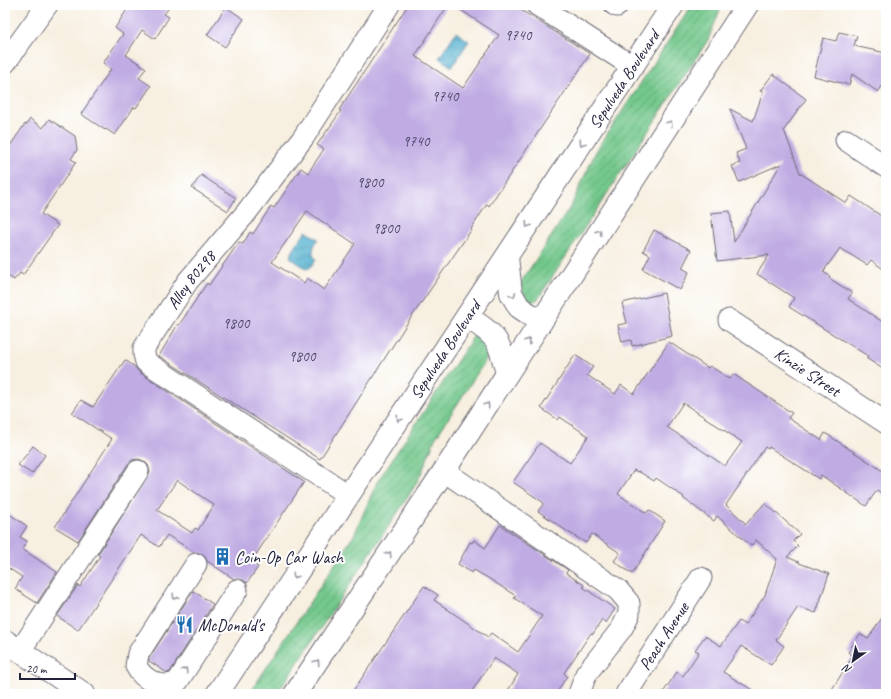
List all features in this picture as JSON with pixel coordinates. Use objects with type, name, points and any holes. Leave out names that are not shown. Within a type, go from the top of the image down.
[{"type":"main road","name":"Sepulveda Boulevard","points":[[217,694],[673,5]]},
{"type":"main road","points":[[295,694],[444,471],[747,5]]},
{"type":"main road","points":[[507,257],[511,293],[519,307],[541,322]]},
{"type":"main road","points":[[467,317],[487,329],[500,345],[507,374]]},
{"type":"main road","points":[[12,646],[84,694]]},
{"type":"street","points":[[5,63],[47,5]]},
{"type":"street","name":"Alley 80298","points":[[348,495],[146,362],[144,348],[188,281],[246,213],[303,138],[389,5]]},
{"type":"street","points":[[538,5],[632,66]]},
{"type":"street","points":[[846,140],[886,167]]},
{"type":"street","name":"Kinzie Street","points":[[729,320],[886,423]]},
{"type":"street","points":[[12,646],[138,471]]},
{"type":"street","points":[[444,471],[618,590],[629,603],[629,614],[622,628],[586,674],[579,694]]},
{"type":"street","points":[[196,564],[138,654],[136,660],[138,670],[156,683],[162,686],[178,681],[237,590]]},
{"type":"street","name":"Peach Avenue","points":[[626,694],[701,578]]},
{"type":"green space","points":[[692,5],[722,5],[708,40],[538,299],[529,303],[519,285],[571,206],[596,151]]},
{"type":"green space","points":[[480,335],[491,352],[435,439],[422,472],[412,491],[277,694],[249,694],[354,535],[377,482],[473,337]]},
{"type":"water","points":[[456,32],[469,41],[452,67],[439,58]]},
{"type":"water","points":[[306,231],[318,239],[313,252],[316,259],[310,268],[306,269],[291,258],[290,255]]},
{"type":"building","points":[[130,5],[171,5],[164,14],[169,17],[155,39],[142,30],[126,55],[146,68],[139,78],[151,86],[136,108],[134,107],[115,135],[81,114],[111,69],[103,63],[123,34],[115,28]]},
{"type":"building","points":[[408,5],[448,5],[415,56],[463,88],[499,35],[453,5],[513,5],[590,54],[489,206],[487,204],[472,229],[408,322],[320,459],[159,356],[178,324],[179,325],[207,283],[209,285],[239,242],[243,244],[250,232],[253,234],[271,206],[274,208],[301,168],[308,173],[324,149],[317,145],[341,111],[339,110]],"holes":[[[307,211],[355,244],[324,290],[307,278],[304,283],[272,262]]]},
{"type":"building","points":[[226,7],[244,19],[225,47],[207,35]]},
{"type":"building","points":[[839,32],[857,36],[854,46],[886,53],[886,81],[878,92],[852,74],[849,85],[814,76],[823,38],[836,41]]},
{"type":"building","points":[[773,74],[806,99],[784,130],[800,173],[846,203],[851,196],[886,219],[886,271],[871,260],[867,265],[840,248],[823,272],[830,276],[829,278],[852,293],[848,299],[886,324],[886,371],[866,358],[868,356],[789,307],[794,298],[757,274],[769,255],[717,261],[711,213],[730,211],[734,242],[781,164],[739,182],[732,166],[740,163],[736,153],[746,149],[730,109],[753,121],[763,92],[760,91]]},
{"type":"building","points":[[30,119],[43,128],[49,119],[75,136],[77,150],[71,159],[76,162],[41,214],[58,225],[23,275],[20,273],[14,280],[5,274],[5,153]]},
{"type":"building","points":[[201,175],[236,198],[228,211],[192,188]]},
{"type":"building","points":[[654,230],[691,250],[682,268],[689,272],[680,290],[643,269],[650,255],[643,251]]},
{"type":"building","points":[[664,293],[672,336],[632,346],[631,340],[622,342],[618,325],[627,323],[622,303]]},
{"type":"building","points":[[669,342],[708,368],[710,366],[730,379],[733,374],[792,413],[788,418],[821,440],[825,433],[886,473],[886,497],[877,490],[866,506],[821,475],[819,479],[769,447],[768,449],[765,447],[726,505],[746,524],[765,503],[800,534],[793,541],[798,546],[787,557],[829,574],[816,613],[798,607],[776,640],[784,646],[771,665],[741,646],[723,672],[759,694],[662,694],[677,672],[683,676],[699,652],[695,650],[705,636],[721,646],[739,621],[745,625],[765,595],[777,559],[756,540],[751,546],[717,516],[714,521],[683,498],[684,497],[656,478],[654,481],[634,470],[618,494],[646,513],[649,510],[665,521],[632,574],[614,561],[620,553],[592,534],[586,543],[565,530],[538,511],[544,503],[513,482],[540,443],[570,463],[588,436],[560,417],[558,420],[541,408],[575,355],[593,367],[587,375],[615,394],[621,385],[634,394]],"holes":[[[683,403],[742,442],[725,466],[667,427]]]},
{"type":"building","points":[[125,360],[139,372],[304,482],[251,562],[258,567],[247,583],[243,580],[234,579],[207,561],[203,554],[194,552],[167,535],[159,547],[141,535],[78,630],[57,616],[78,585],[80,587],[100,556],[98,554],[150,472],[148,465],[144,461],[138,459],[132,460],[78,541],[55,527],[112,439],[72,413],[81,400],[93,407]],"holes":[[[177,480],[214,505],[198,530],[195,528],[192,533],[157,510]]]},
{"type":"building","points":[[33,446],[45,455],[32,474],[18,465]]},
{"type":"building","points":[[5,511],[27,526],[20,537],[27,541],[22,549],[57,572],[37,603],[15,589],[22,577],[5,566]]},
{"type":"building","points":[[500,525],[568,570],[566,573],[584,585],[583,587],[615,609],[606,623],[602,620],[593,634],[591,633],[564,673],[567,676],[556,694],[506,694],[518,674],[494,658],[470,694],[351,694],[424,586],[438,595],[434,600],[488,637],[491,633],[518,652],[542,616],[514,598],[516,596],[488,578],[474,570],[472,573],[458,564],[470,542],[472,543],[474,540],[485,548]]},
{"type":"building","points":[[193,591],[213,604],[170,672],[167,673],[149,661],[149,658]]},
{"type":"building","points":[[886,612],[886,694],[829,694],[853,656],[848,652],[860,634],[868,639]]},
{"type":"place","name":"Coin-Op Car Wash","points":[[222,557]]},
{"type":"place","name":"McDonald's","points":[[185,625]]}]
